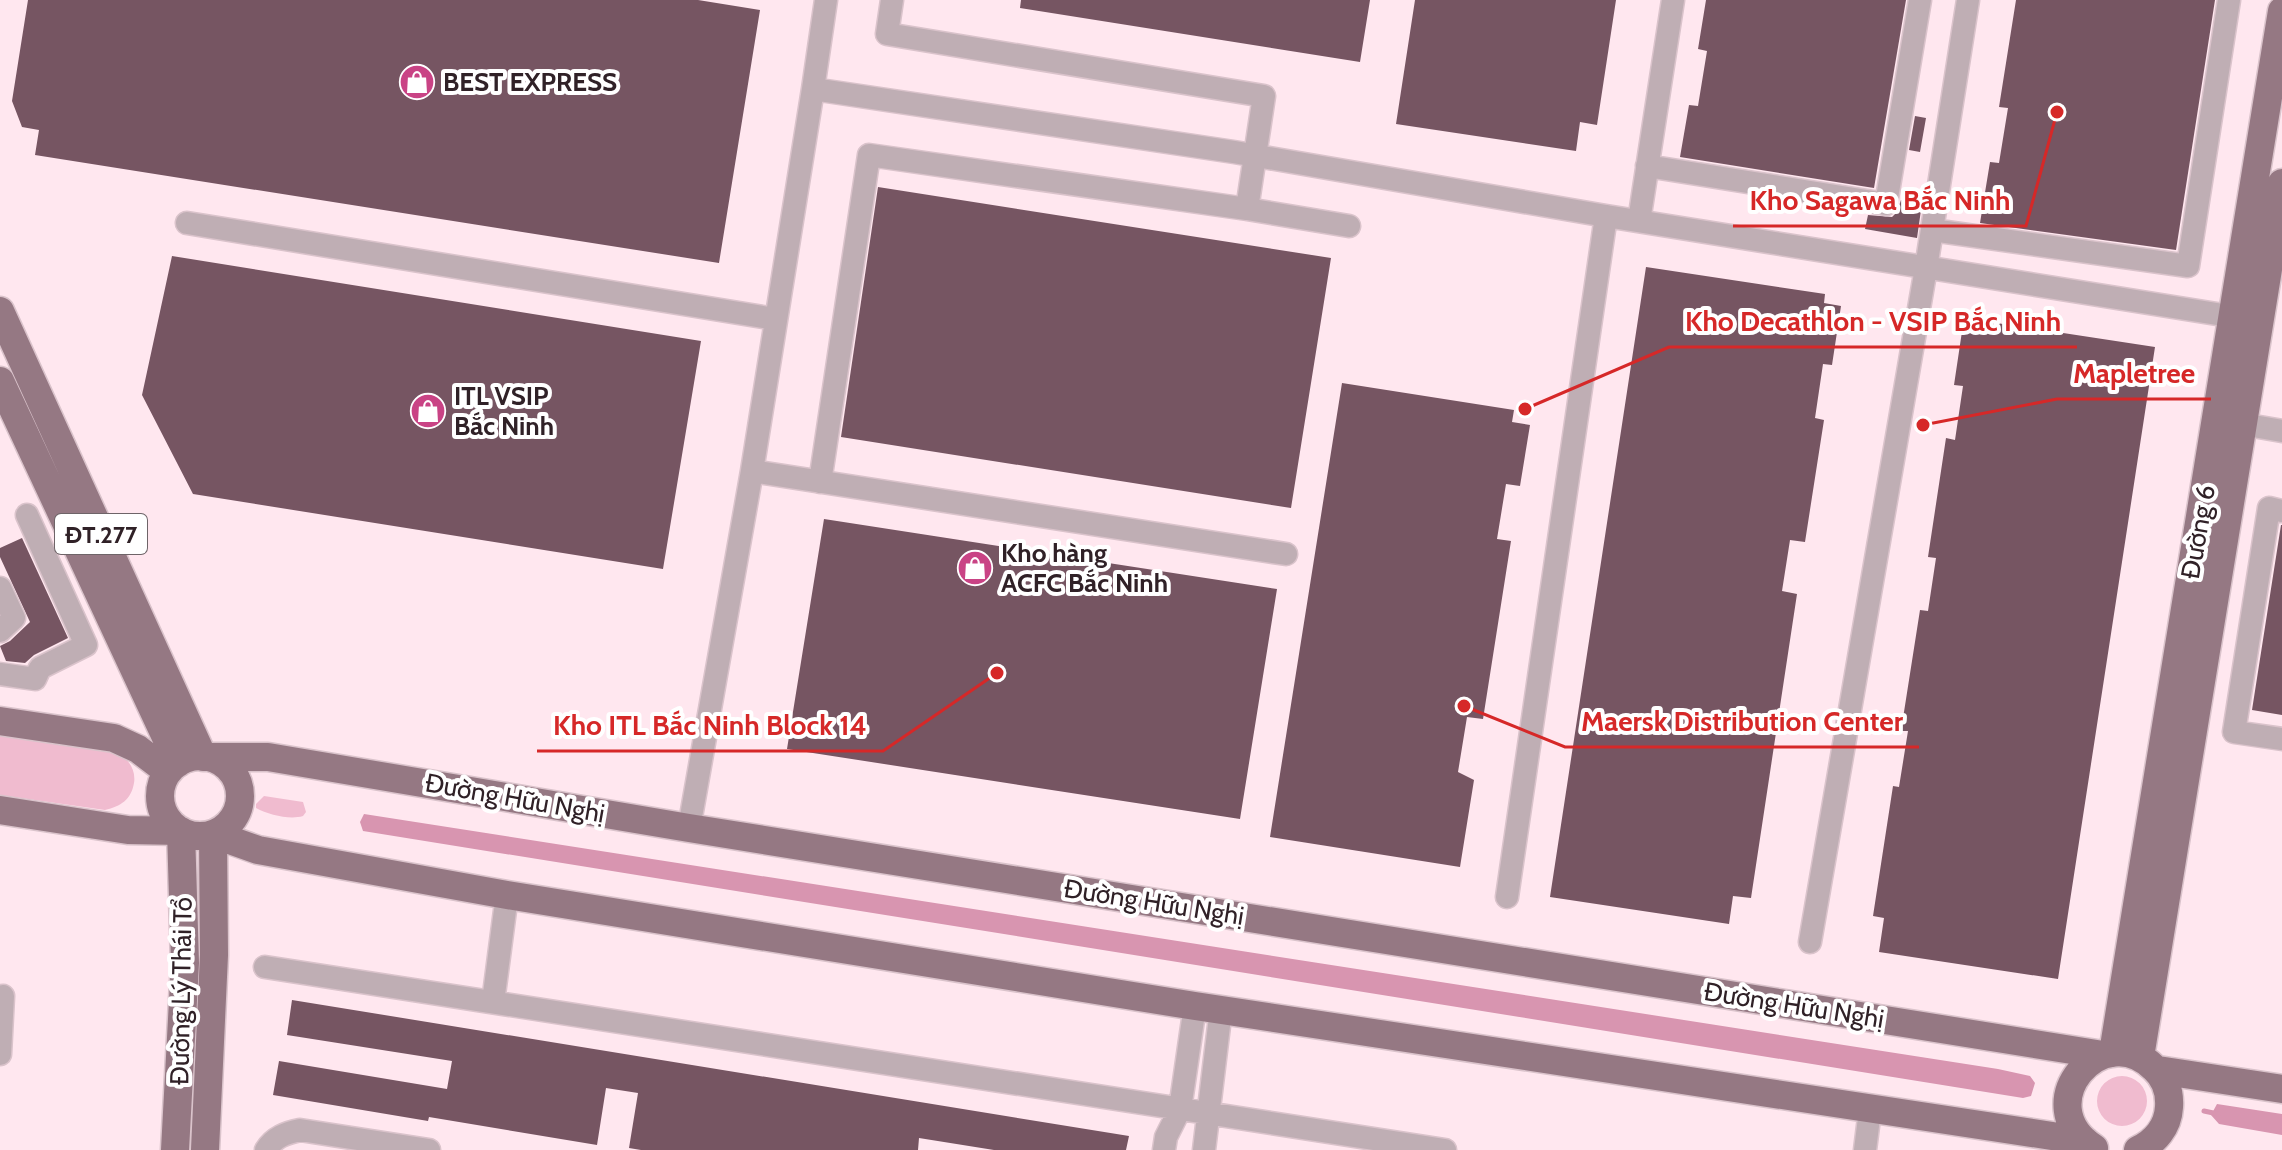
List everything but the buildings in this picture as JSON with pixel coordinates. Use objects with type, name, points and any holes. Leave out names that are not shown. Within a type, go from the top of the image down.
[{"type":"main road","name":"Đường 6","points":[[2128,1059],[2246,318],[2282,11]]},
{"type":"main road","name":"Đường 6","points":[[2246,318],[2282,183]]},
{"type":"main road","name":"ĐT.277","points":[[0,311],[189,762]]},
{"type":"main road","name":"ĐT.277","points":[[0,381],[189,762]]},
{"type":"main road","points":[[0,721],[114,738],[138,749],[189,762],[220,762],[232,772],[240,793],[235,816],[225,828],[200,836],[181,831],[128,830],[0,810]]},
{"type":"main road","name":"Đường Hữu Nghị","points":[[189,762],[268,757],[689,828],[2128,1059],[2282,1089]]},
{"type":"main road","points":[[181,831],[167,819],[160,801],[162,782],[189,762]]},
{"type":"main road","name":"Đường Lý Thái Tổ","points":[[175,1150],[185,963],[181,831]]},
{"type":"main road","points":[[213,834],[258,850],[507,895],[2092,1146]]},
{"type":"main road","name":"Đường Lý Thái Tổ","points":[[205,1150],[214,955],[213,834]]},
{"type":"main road","points":[[2092,1146],[2070,1119],[2068,1093],[2081,1069],[2128,1059],[2164,1080],[2170,1104],[2163,1128],[2152,1149]]},
{"type":"street","points":[[689,828],[752,471],[826,0]]},
{"type":"street","points":[[892,0],[887,34],[1264,96],[1247,209]]},
{"type":"street","points":[[1639,221],[1673,0]]},
{"type":"street","points":[[1647,166],[1886,204],[1920,0]]},
{"type":"street","points":[[1810,942],[1926,268],[1968,0]]},
{"type":"street","points":[[1932,230],[2188,266],[2229,0]]},
{"type":"street","points":[[813,89],[1255,155],[1606,216],[2246,318]]},
{"type":"street","points":[[820,482],[869,155],[1349,226]]},
{"type":"street","points":[[1507,897],[1606,216]]},
{"type":"street","points":[[187,223],[775,319]]},
{"type":"street","points":[[2230,422],[2282,431]]},
{"type":"street","points":[[752,471],[1286,554]]},
{"type":"street","points":[[2282,511],[2269,508],[2234,732],[2282,739]]},
{"type":"street","points":[[0,674],[35,679],[40,668],[86,645],[27,515]]},
{"type":"street","points":[[0,588],[14,618],[0,631]]},
{"type":"street","points":[[493,1002],[507,895]]},
{"type":"street","points":[[265,967],[1445,1150]]},
{"type":"street","points":[[0,1054],[3,996]]},
{"type":"street","points":[[1164,1150],[1166,1137],[1180,1109],[1208,1007]]},
{"type":"street","points":[[1204,1150],[1208,1007]]},
{"type":"street","points":[[1865,1150],[1870,1110]]},
{"type":"street","points":[[266,1150],[280,1136],[300,1130],[429,1150]]},
{"type":"shaded area","points":[[0,731],[81,741],[112,749],[127,760],[133,770],[134,783],[128,798],[105,810],[0,795]]},
{"type":"shaded area","points":[[264,796],[303,802],[306,812],[303,816],[292,817],[267,813],[256,808]]},
{"type":"shaded area","points":[[364,814],[1998,1069],[2030,1076],[2035,1083],[2031,1096],[2023,1098],[363,831],[360,822]]},
{"type":"shaded area","points":[[2122,1076],[2140,1083],[2147,1101],[2140,1119],[2122,1126],[2104,1119],[2097,1101],[2104,1083]]},
{"type":"shaded area","points":[[2217,1104],[2282,1114],[2282,1135],[2219,1124],[2211,1115]]},
{"type":"waterway","points":[[2204,1111],[2218,1114]]},
{"type":"place","name":"BEST EXPRESS","points":[[417,82]]},
{"type":"place","name":"Kho Sagawa Bắc Ninh","points":[[2057,112]]},
{"type":"place","name":"Kho Decathlon - VSIP Bắc Ninh","points":[[1525,409]]},
{"type":"place","name":"ITL VSIP Bắc Ninh","points":[[428,411]]},
{"type":"place","name":"Mapletree","points":[[1923,425]]},
{"type":"place","name":"Kho hàng ACFC Bắc Ninh","points":[[975,568]]},
{"type":"place","name":"Kho ITL Bắc Ninh Block 14","points":[[997,673]]},
{"type":"place","name":"Maersk Distribution Center","points":[[1464,706]]}]
